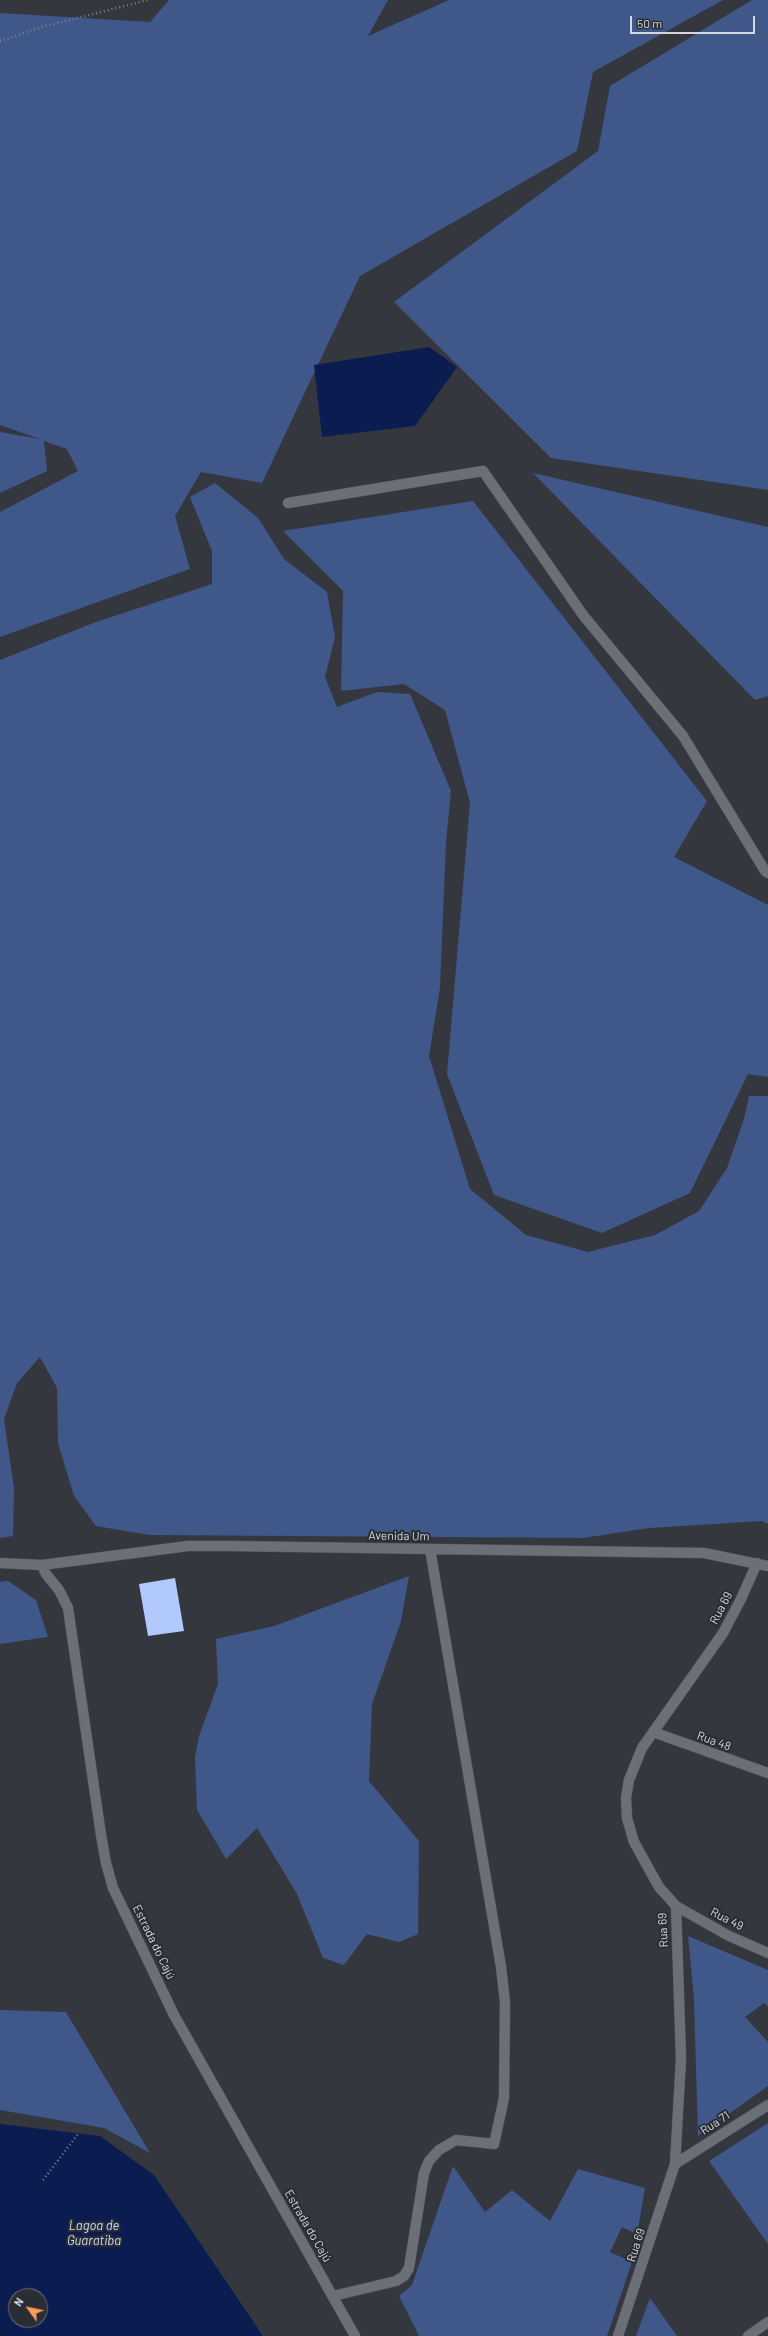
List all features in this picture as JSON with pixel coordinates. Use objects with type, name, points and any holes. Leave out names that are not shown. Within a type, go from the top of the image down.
[{"type":"street","points":[[288,503],[483,471],[583,615],[683,736],[765,871],[768,873]]},
{"type":"street","name":"Avenida Um","points":[[42,1565],[188,1546],[704,1553],[768,1566]]},
{"type":"street","points":[[333,2296],[396,2281],[404,2276],[409,2268],[424,2173],[429,2161],[439,2150],[456,2140],[494,2144],[504,2098],[505,2002],[501,1967],[430,1549]]},
{"type":"street","points":[[0,1563],[42,1565]]},
{"type":"street","name":"Rua 69","points":[[618,2336],[675,2164],[681,2059],[676,1906],[659,1887],[644,1864],[634,1842],[627,1818],[626,1798],[629,1780],[634,1765],[653,1732],[723,1633],[741,1599],[756,1563]]},
{"type":"street","name":"Estrada do Cajú","points":[[42,1565],[46,1574],[59,1590],[68,1608],[101,1835],[106,1863],[113,1888],[174,2015],[355,2336]]},
{"type":"street","name":"Rua 48","points":[[653,1732],[768,1773]]},
{"type":"street","name":"Rua 49","points":[[676,1906],[729,1936],[768,1953]]},
{"type":"street","name":"Rua 71","points":[[675,2164],[768,2105]]},
{"type":"street","points":[[748,2336],[768,2322]]},
{"type":"path","points":[[0,41],[42,27],[148,0]]},
{"type":"path","points":[[43,2180],[78,2134]]},
{"type":"shaded area","points":[[169,0],[388,0],[368,36],[449,0],[723,0],[593,72],[577,151],[360,276],[262,483],[201,472],[175,516],[190,569],[0,637],[0,512],[78,471],[67,449],[44,441],[47,471],[0,493],[0,432],[40,439],[0,425],[0,13],[150,22]]},
{"type":"shaded area","points":[[752,0],[768,0],[768,490],[551,458],[394,302],[598,151],[610,86]]},
{"type":"shaded area","points":[[533,473],[768,527],[768,696],[755,700]]},
{"type":"shaded area","points":[[215,483],[258,518],[284,559],[327,592],[335,637],[325,677],[337,707],[377,692],[410,694],[451,791],[446,842],[440,988],[429,1056],[470,1189],[526,1235],[588,1252],[655,1235],[699,1211],[727,1168],[744,1119],[749,1096],[768,1096],[768,1524],[762,1521],[649,1528],[583,1538],[149,1535],[96,1526],[74,1496],[58,1443],[57,1388],[40,1357],[17,1383],[4,1419],[14,1488],[13,1536],[0,1538],[0,660],[96,622],[212,584],[212,551],[190,497]]},
{"type":"shaded area","points":[[473,501],[707,801],[674,857],[768,905],[768,1077],[748,1074],[690,1193],[602,1233],[494,1195],[447,1074],[470,803],[445,710],[404,684],[341,691],[343,591],[283,531]]},
{"type":"shaded area","points":[[409,1576],[401,1621],[372,1704],[369,1781],[419,1841],[418,1934],[399,1942],[367,1934],[344,1965],[323,1958],[297,1894],[257,1828],[226,1859],[197,1810],[195,1757],[199,1736],[218,1684],[216,1639],[274,1626]]},
{"type":"shaded area","points":[[8,1581],[36,1600],[48,1637],[0,1644],[0,1582]]},
{"type":"shaded area","points":[[688,1936],[768,1970],[768,2007],[764,2003],[745,2017],[768,2042],[768,2086],[698,2136],[694,1999]]},
{"type":"shaded area","points":[[0,2010],[66,2012],[150,2153],[104,2128],[0,2110]]},
{"type":"shaded area","points":[[768,2123],[768,2244],[709,2161]]},
{"type":"shaded area","points":[[453,2166],[485,2212],[512,2190],[550,2221],[578,2169],[645,2188],[637,2234],[622,2227],[610,2252],[632,2262],[607,2336],[419,2336],[399,2296],[412,2285]]},
{"type":"shaded area","points":[[650,2298],[677,2336],[636,2336]]},
{"type":"water","points":[[429,347],[457,367],[415,426],[322,437],[314,365]]},
{"type":"water","name":"Lagoa de Guaratiba","points":[[0,2124],[100,2136],[154,2175],[263,2336],[0,2336]]},
{"type":"building","points":[[175,1578],[184,1631],[148,1636],[139,1584]]}]
